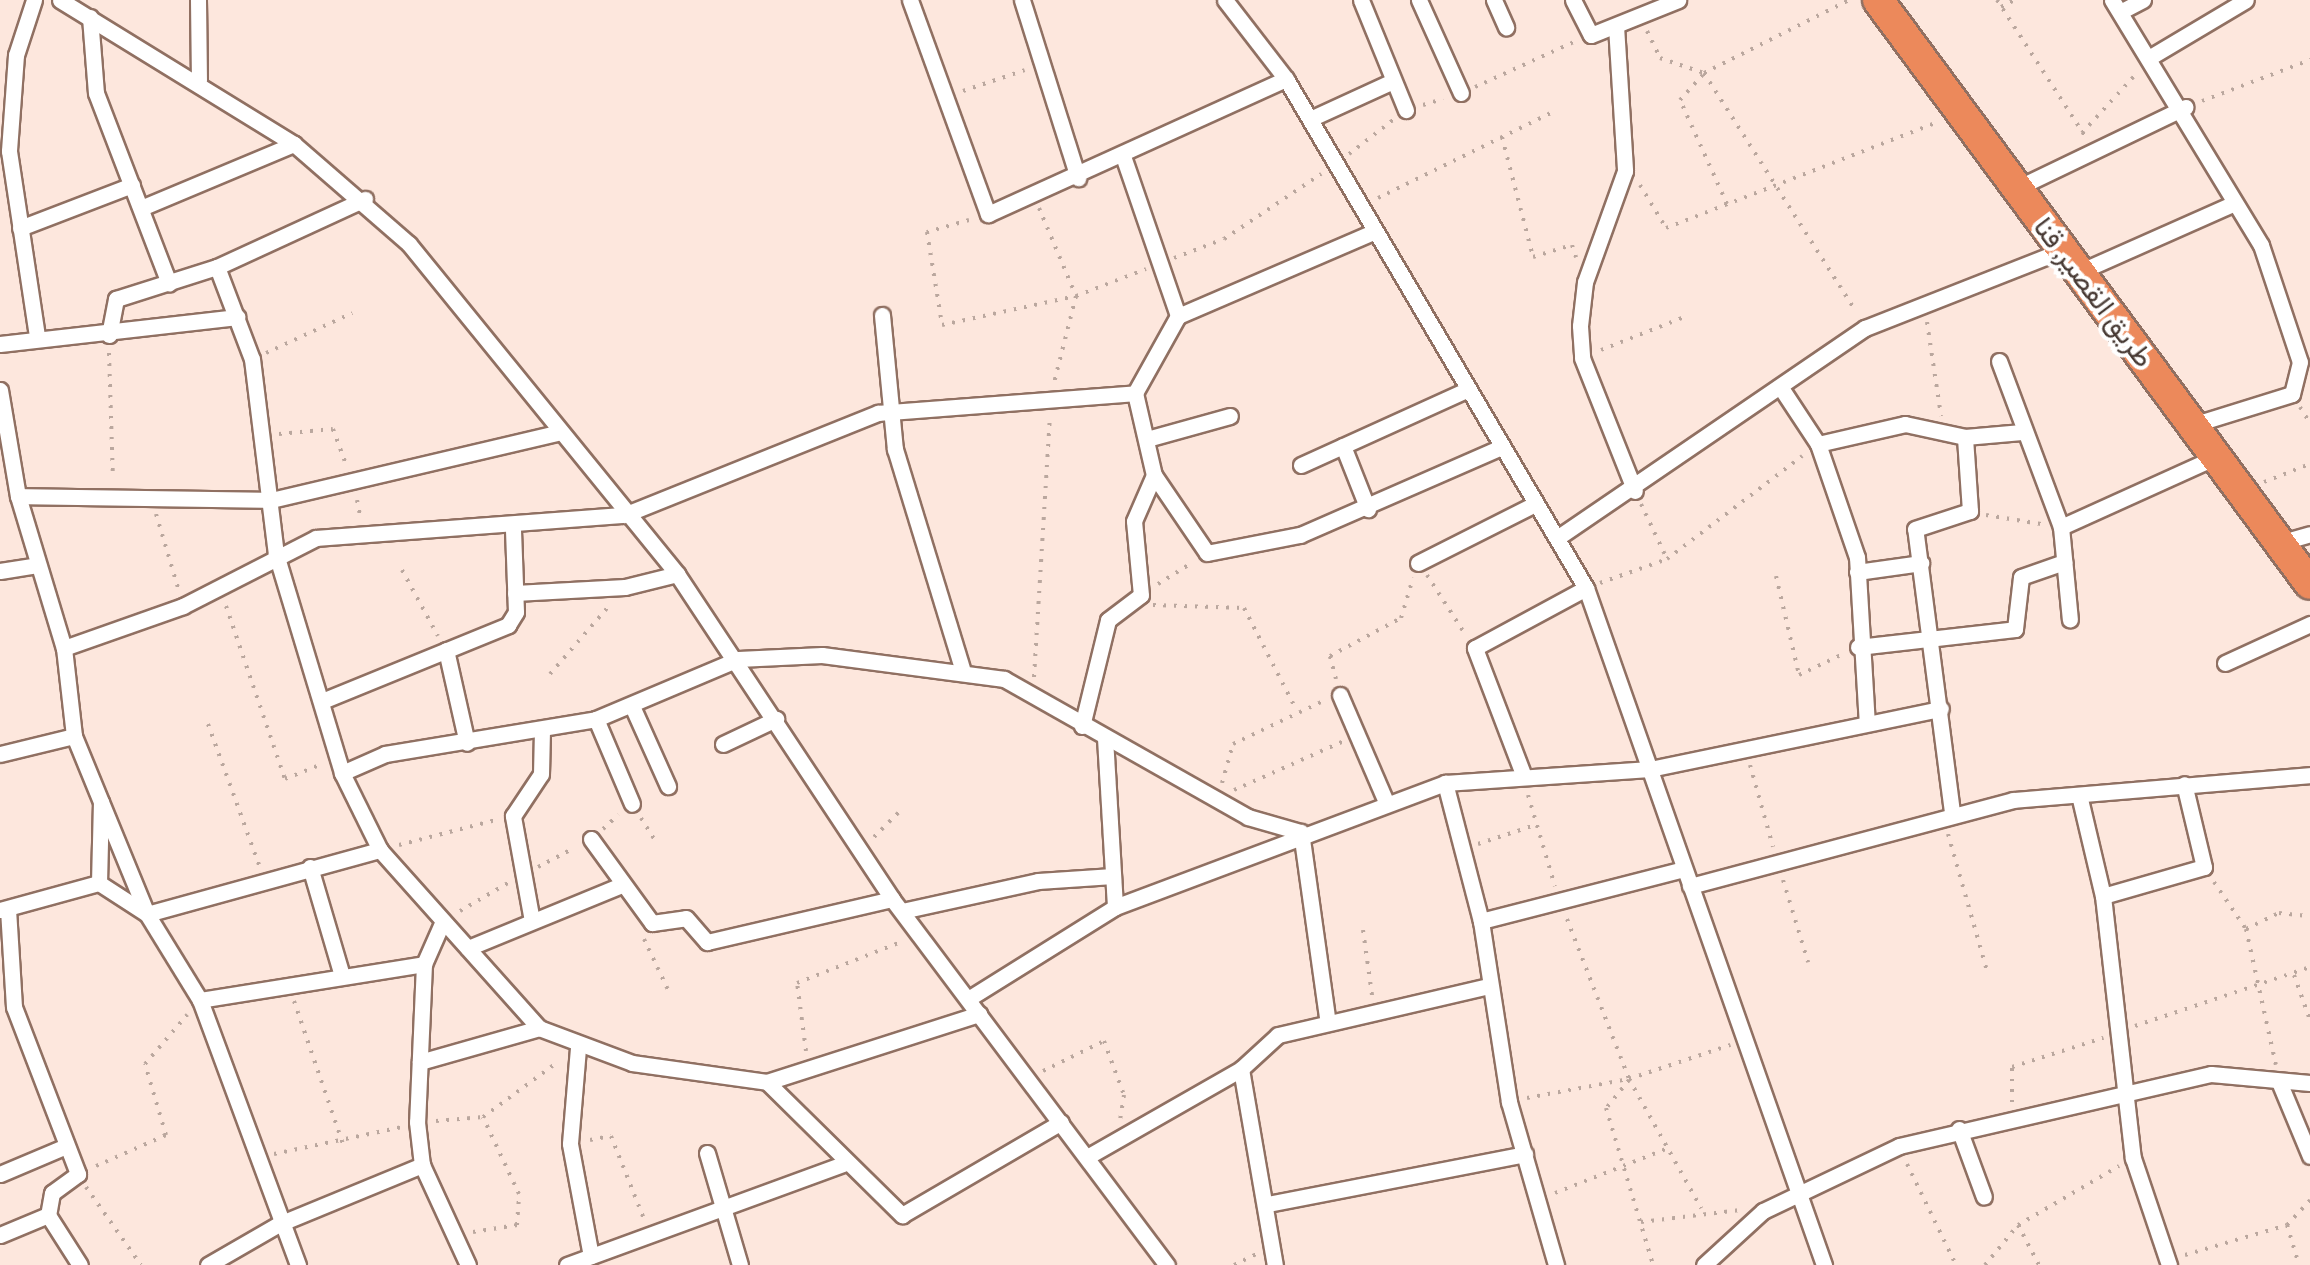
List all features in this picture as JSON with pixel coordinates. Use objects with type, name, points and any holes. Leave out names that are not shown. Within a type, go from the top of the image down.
[{"type":"highway","name":"طريق القصير, قنا","points":[[1878,0],[2310,584]]},
{"type":"street","points":[[34,0],[10,103],[20,228],[37,336]]},
{"type":"street","points":[[60,0],[199,80],[294,144],[365,199],[624,515],[677,574],[738,659],[897,905],[1168,1265]]},
{"type":"street","points":[[198,0],[199,80]]},
{"type":"street","points":[[910,0],[988,214],[1078,178],[1286,79]]},
{"type":"street","points":[[1022,0],[1039,65],[1078,178]]},
{"type":"street","points":[[1225,0],[1286,79],[1499,448],[1586,588],[1683,869],[1749,1038],[1824,1265]]},
{"type":"street","points":[[1360,0],[1406,110]]},
{"type":"street","points":[[1419,0],[1460,93]]},
{"type":"street","points":[[1494,0],[1506,28]]},
{"type":"street","points":[[1573,0],[1591,35],[1678,0]]},
{"type":"street","points":[[1633,0],[1640,17]]},
{"type":"street","points":[[2144,0],[2116,6],[2185,107],[2230,206],[2261,245],[2305,361],[2292,394],[2192,425]]},
{"type":"street","points":[[2152,56],[2235,2]]},
{"type":"street","points":[[90,17],[89,69],[169,282]]},
{"type":"street","points":[[1616,26],[1626,171],[1585,282],[1582,358],[1635,491]]},
{"type":"street","points":[[1310,119],[1393,82]]},
{"type":"street","points":[[2017,188],[2185,107]]},
{"type":"street","points":[[140,208],[294,144]]},
{"type":"street","points":[[1122,156],[1164,262],[1178,316]]},
{"type":"street","points":[[20,228],[132,185]]},
{"type":"street","points":[[109,335],[111,302],[218,266],[365,199]]},
{"type":"street","points":[[1557,538],[1635,491],[1783,391],[1864,328],[1924,301],[2071,261],[2230,206]]},
{"type":"street","points":[[1372,232],[1178,316],[1135,394],[1154,475],[1207,553],[1300,535],[1368,509],[1499,448]]},
{"type":"street","points":[[218,266],[252,359],[276,554],[327,699],[340,766],[380,850],[540,1028],[578,1048],[768,1082],[979,1014]]},
{"type":"street","points":[[882,315],[892,412],[915,522],[962,668]]},
{"type":"street","points":[[0,344],[37,336],[109,335],[237,317]]},
{"type":"street","points":[[1998,361],[2060,527],[2070,620]]},
{"type":"street","points":[[0,390],[6,466],[64,648],[74,736],[147,914],[200,1000],[279,1224],[298,1265]]},
{"type":"street","points":[[1302,464],[1466,390]]},
{"type":"street","points":[[1783,391],[1818,444],[1857,572],[1858,647],[1867,722]]},
{"type":"street","points":[[64,648],[183,606],[220,589],[276,554],[364,529],[512,530],[624,515],[819,430],[892,412],[1052,395],[1135,394]]},
{"type":"street","points":[[1148,439],[1230,416]]},
{"type":"street","points":[[1818,444],[1905,424],[1966,437],[2022,432]]},
{"type":"street","points":[[18,496],[149,492],[271,500],[556,432]]},
{"type":"street","points":[[1947,814],[1934,639],[1917,526],[1969,513],[1966,437]]},
{"type":"street","points":[[1342,446],[1368,509]]},
{"type":"street","points":[[2060,527],[2216,457]]},
{"type":"street","points":[[1082,726],[1108,620],[1138,600],[1134,521],[1154,475]]},
{"type":"street","points":[[1418,563],[1535,504]]},
{"type":"street","points":[[327,699],[508,625],[515,593],[512,530]]},
{"type":"street","points":[[2280,543],[2310,534]]},
{"type":"street","points":[[1858,647],[2015,629],[2021,577],[2064,562]]},
{"type":"street","points":[[1857,572],[1921,563]]},
{"type":"street","points":[[0,571],[36,565]]},
{"type":"street","points":[[515,593],[625,587],[677,574]]},
{"type":"street","points":[[1523,774],[1474,653],[1586,588]]},
{"type":"street","points":[[2225,663],[2310,624]]},
{"type":"street","points":[[446,650],[467,743]]},
{"type":"street","points":[[340,766],[385,754],[596,719],[738,659],[822,655],[962,668],[1033,692],[1082,726],[1218,798],[1301,832]]},
{"type":"street","points":[[1340,695],[1386,802]]},
{"type":"street","points":[[632,706],[668,786]]},
{"type":"street","points":[[968,999],[1115,907],[1301,832],[1445,783],[1523,774],[1650,769],[1941,709]]},
{"type":"street","points":[[596,719],[632,804]]},
{"type":"street","points":[[723,744],[776,719]]},
{"type":"street","points":[[532,922],[518,878],[526,854],[513,816],[541,774],[542,730]]},
{"type":"street","points":[[0,754],[74,736]]},
{"type":"street","points":[[1105,738],[1115,907]]},
{"type":"street","points":[[1690,886],[1947,814],[2184,784],[2310,775]]},
{"type":"street","points":[[1445,783],[1480,922],[1509,1102],[1556,1265]]},
{"type":"street","points":[[2103,896],[2204,867],[2184,784]]},
{"type":"street","points":[[2080,798],[2103,896],[2122,1031],[2122,1092],[2134,1158],[2168,1263]]},
{"type":"street","points":[[98,883],[101,802]]},
{"type":"street","points":[[1301,832],[1328,1018]]},
{"type":"street","points":[[591,839],[619,886],[652,923],[686,918],[712,943],[1038,881],[1113,876]]},
{"type":"street","points":[[80,1265],[48,1216],[52,1193],[78,1174],[64,1148],[14,1007],[4,910],[98,883],[147,914],[380,850]]},
{"type":"street","points":[[310,867],[342,976]]},
{"type":"street","points":[[1480,922],[1683,869]]},
{"type":"street","points":[[468,948],[619,886]]},
{"type":"street","points":[[443,921],[424,964],[418,1122],[422,1165],[468,1265]]},
{"type":"street","points":[[200,1000],[288,982],[424,964]]},
{"type":"street","points":[[1087,1157],[1118,1135],[1242,1068],[1266,1041],[1328,1018],[1489,986]]},
{"type":"street","points":[[420,1062],[540,1028]]},
{"type":"street","points":[[578,1048],[570,1144],[591,1256]]},
{"type":"street","points":[[1242,1068],[1276,1265]]},
{"type":"street","points":[[1704,1265],[1763,1211],[1899,1146],[1958,1129],[2211,1074],[2280,1084],[2310,1083]]},
{"type":"street","points":[[768,1082],[844,1164],[902,1215],[1061,1122]]},
{"type":"street","points":[[2280,1084],[2310,1156]]},
{"type":"street","points":[[1958,1129],[1984,1196]]},
{"type":"street","points":[[0,1174],[64,1148]]},
{"type":"street","points":[[707,1153],[740,1265]]},
{"type":"street","points":[[1268,1204],[1526,1154]]},
{"type":"street","points":[[567,1265],[727,1212],[844,1164]]},
{"type":"street","points":[[208,1265],[279,1224],[422,1165]]},
{"type":"street","points":[[0,1235],[48,1216]]},
{"type":"path","points":[[1849,0],[1704,74],[1680,100],[1727,204],[1962,114]]},
{"type":"path","points":[[1996,0],[2082,133],[2152,56]]},
{"type":"path","points":[[2002,7],[2015,0]]},
{"type":"path","points":[[1640,17],[1660,58],[1704,74],[1780,182],[1864,328]]},
{"type":"path","points":[[988,214],[927,232],[942,325],[1076,296],[1224,239],[1335,165],[1406,110],[1460,93],[1591,35]]},
{"type":"path","points":[[2185,107],[2310,60]]},
{"type":"path","points":[[945,97],[1039,65]]},
{"type":"path","points":[[1358,208],[1554,112]]},
{"type":"path","points":[[1502,137],[1533,256],[1572,246],[1585,282]]},
{"type":"path","points":[[1033,692],[1052,395],[1076,296],[1034,197]]},
{"type":"path","points":[[1924,301],[1943,431]]},
{"type":"path","points":[[252,359],[352,313]]},
{"type":"path","points":[[1582,358],[1687,316]]},
{"type":"path","points":[[109,335],[113,494]]},
{"type":"path","points":[[262,435],[336,430],[364,529]]},
{"type":"path","points":[[1586,588],[1666,558],[1818,444]]},
{"type":"path","points":[[2241,490],[2310,464]]},
{"type":"path","points":[[1635,491],[1666,558]]},
{"type":"path","points":[[149,492],[183,606]]},
{"type":"path","points":[[1969,513],[2060,527]]},
{"type":"path","points":[[1138,600],[1207,553]]},
{"type":"path","points":[[1418,563],[1474,653]]},
{"type":"path","points":[[1218,798],[1233,744],[1296,710],[1340,695],[1330,656],[1400,618],[1418,563]]},
{"type":"path","points":[[402,570],[446,650]]},
{"type":"path","points":[[1776,576],[1799,675],[1858,647]]},
{"type":"path","points":[[550,674],[625,587]]},
{"type":"path","points":[[220,589],[284,779],[340,766]]},
{"type":"path","points":[[1138,600],[1244,608],[1296,710]]},
{"type":"path","points":[[208,724],[264,879]]},
{"type":"path","points":[[1218,798],[1358,735]]},
{"type":"path","points":[[1746,750],[1808,962]]},
{"type":"path","points":[[1523,774],[1560,901],[1630,1079],[1671,1146],[1702,1208]]},
{"type":"path","points":[[443,921],[591,839],[632,804],[657,844]]},
{"type":"path","points":[[856,846],[892,828],[900,810]]},
{"type":"path","points":[[1947,814],[1988,974]]},
{"type":"path","points":[[380,850],[513,816]]},
{"type":"path","points":[[1463,848],[1535,825]]},
{"type":"path","points":[[2204,867],[2246,929],[2280,1084]]},
{"type":"path","points":[[2246,929],[2279,913],[2310,916]]},
{"type":"path","points":[[1362,930],[1375,1010]]},
{"type":"path","points":[[809,1070],[797,983],[921,934]]},
{"type":"path","points":[[2012,1117],[2012,1067],[2259,980],[2294,975],[2310,967]]},
{"type":"path","points":[[2294,975],[2310,1020]]},
{"type":"path","points":[[288,982],[343,1144]]},
{"type":"path","points":[[141,1265],[78,1174],[166,1135],[145,1064],[200,1000]]},
{"type":"path","points":[[1509,1102],[1630,1079],[1749,1038]]},
{"type":"path","points":[[1026,1080],[1104,1041],[1124,1095],[1118,1135]]},
{"type":"path","points":[[255,1156],[343,1144],[418,1122],[483,1117],[578,1048]]},
{"type":"path","points":[[1630,1079],[1606,1108],[1630,1165],[1653,1265]]},
{"type":"path","points":[[452,1236],[517,1224],[519,1194],[483,1117]]},
{"type":"path","points":[[570,1144],[611,1136],[651,1237]]},
{"type":"path","points":[[1539,1200],[1671,1146]]},
{"type":"path","points":[[1899,1146],[1956,1265]]},
{"type":"path","points":[[1984,1265],[2018,1225],[2134,1158]]},
{"type":"path","points":[[2168,1263],[2287,1226],[2310,1200]]},
{"type":"path","points":[[1641,1222],[1702,1208],[1763,1211]]},
{"type":"path","points":[[2018,1225],[2039,1265]]},
{"type":"path","points":[[2287,1226],[2299,1265]]}]
